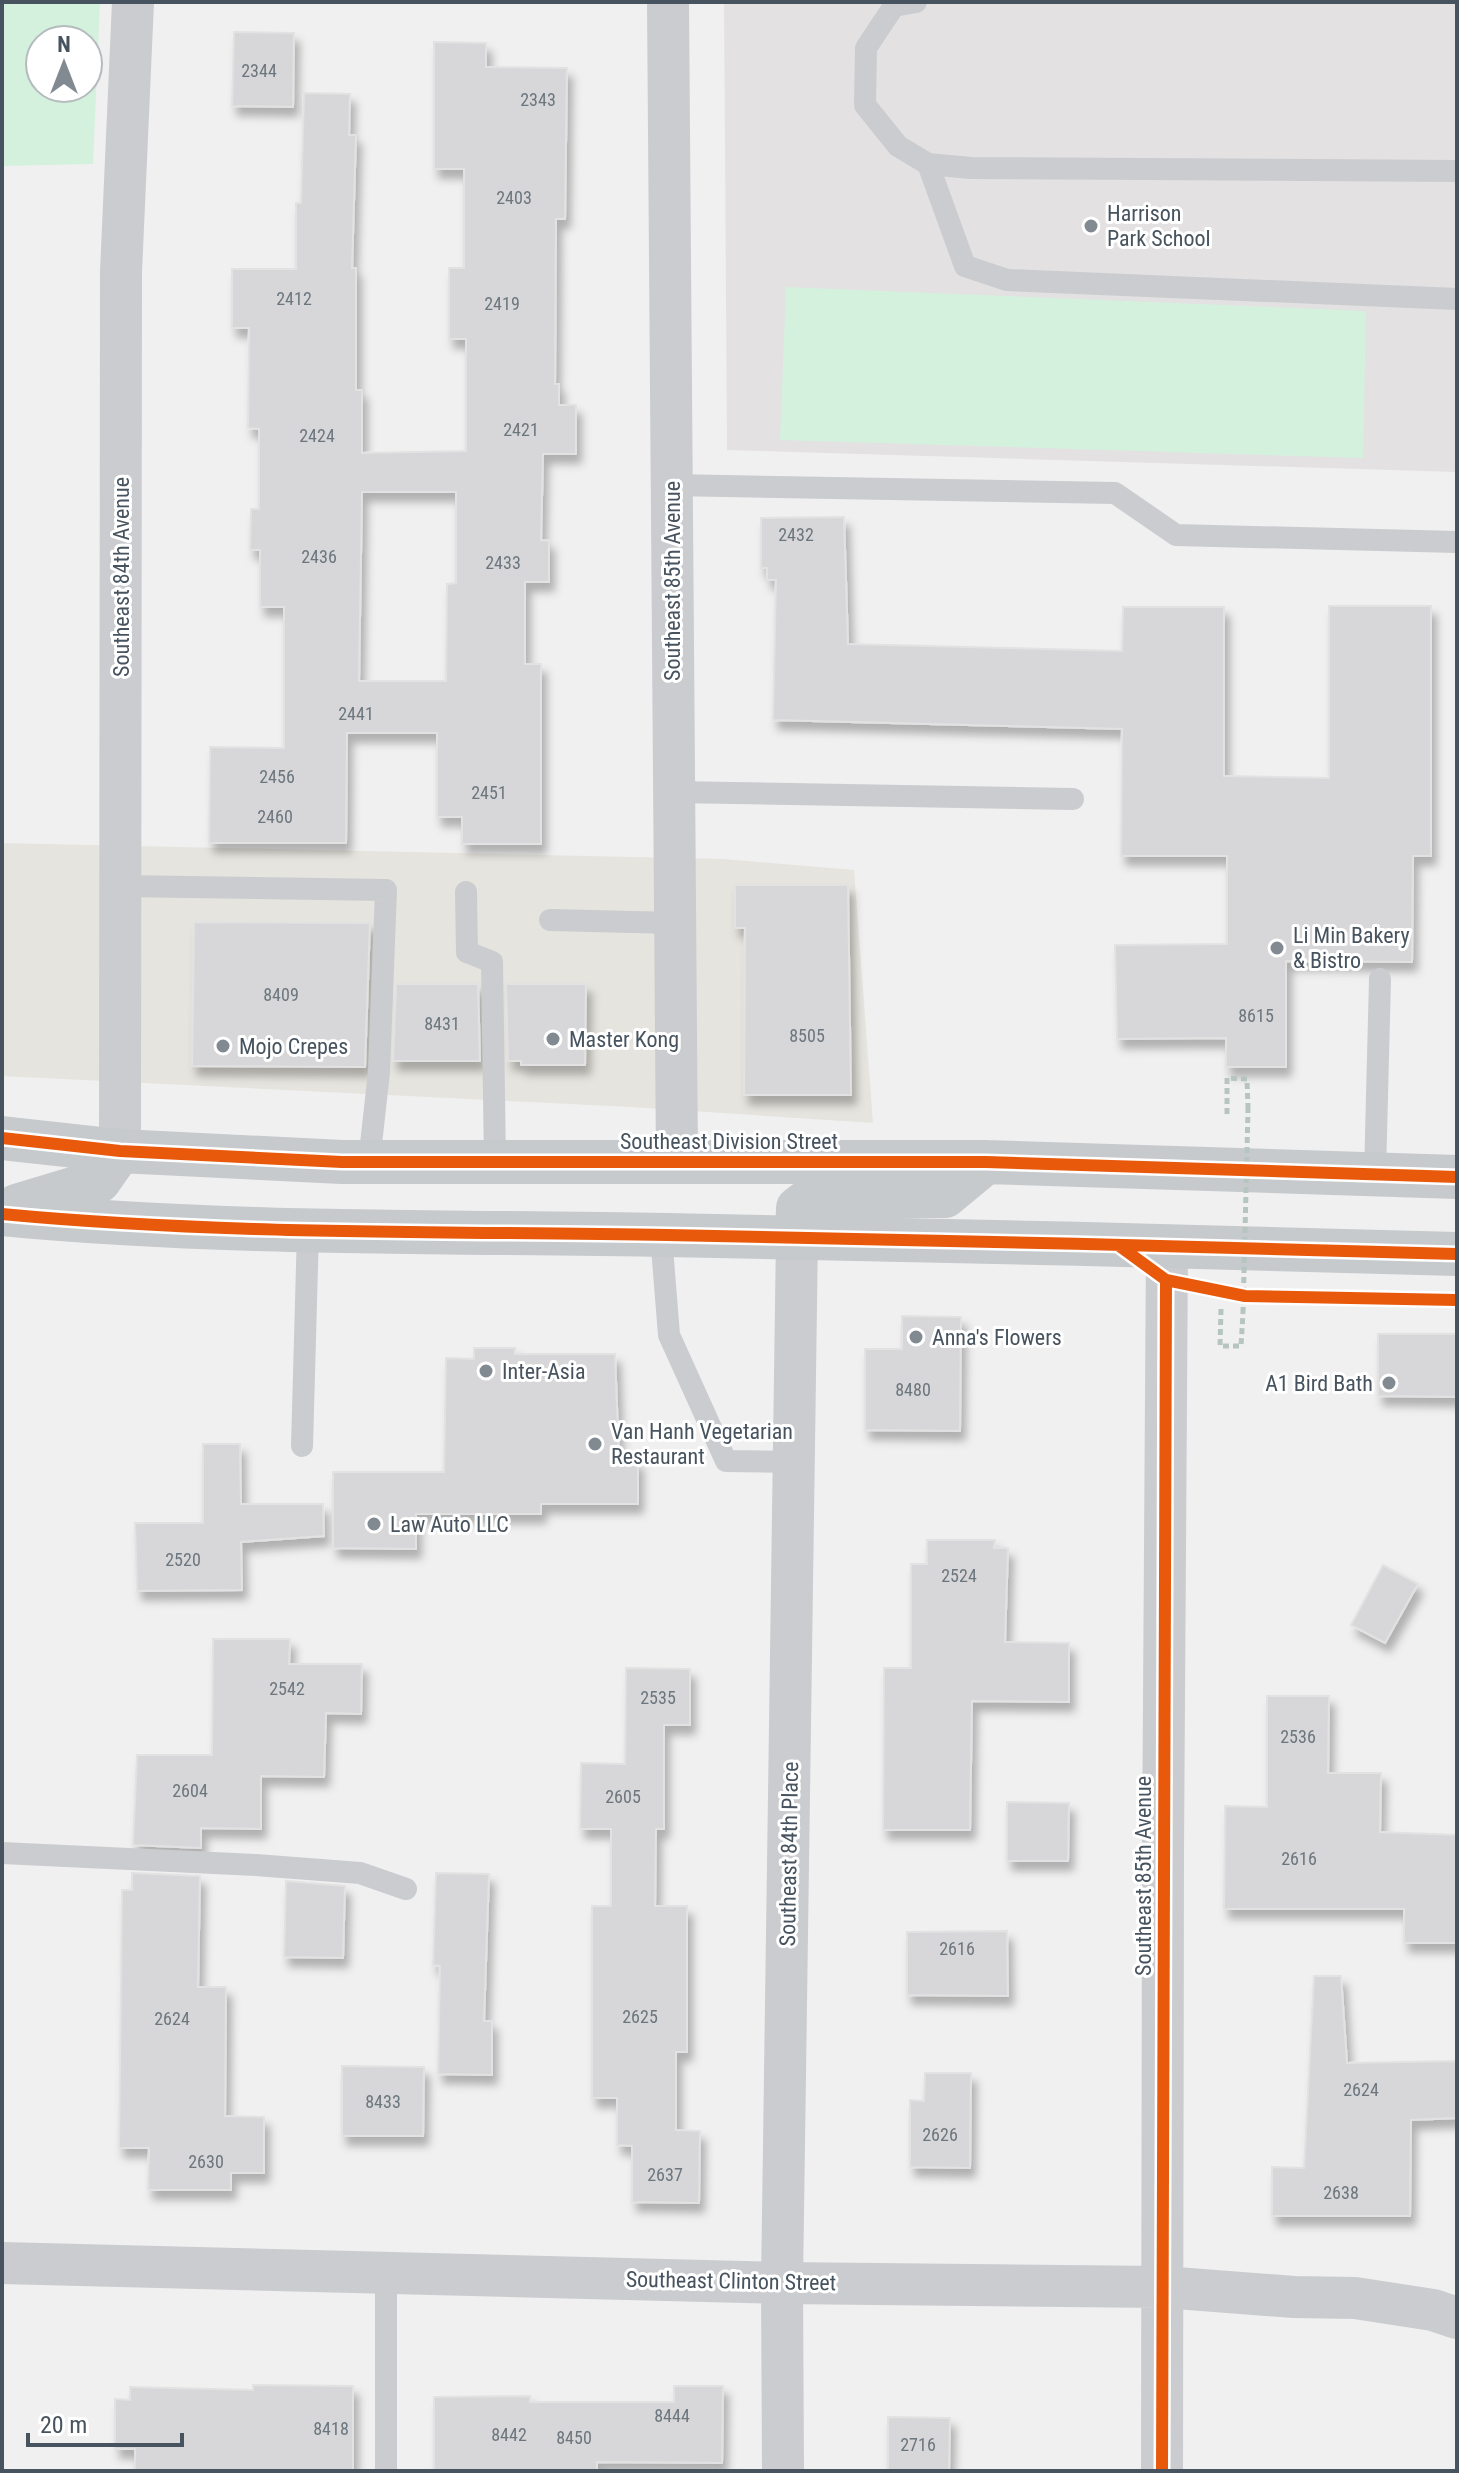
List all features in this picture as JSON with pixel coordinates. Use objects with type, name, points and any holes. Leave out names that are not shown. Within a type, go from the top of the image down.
[{"type":"main road","name":"Southeast Division Street","points":[[2,1138],[120,1151],[369,1162],[986,1162],[1457,1177]]},
{"type":"main road","points":[[2,1212],[99,1181],[120,1151]]},
{"type":"main road","points":[[797,1236],[798,1208],[810,1199],[836,1196],[945,1196],[986,1162]]},
{"type":"main road","points":[[2,1212],[99,1223],[308,1230],[797,1236],[1167,1263],[1457,1254]]},
{"type":"street","name":"Southeast 84th Avenue","points":[[120,1151],[121,272],[133,2]]},
{"type":"street","name":"Southeast 85th Avenue","points":[[668,2],[677,1161]]},
{"type":"street","name":"Southeast 84th Place","points":[[783,2471],[782,2283],[797,1236]]},
{"type":"street","name":"Southeast 85th Avenue","points":[[1162,2471],[1167,1263]]},
{"type":"street","name":"Southeast Clinton Street","points":[[2,2263],[782,2283],[1163,2287],[1294,2297],[1355,2298],[1433,2310],[1457,2318]]},
{"type":"lane","points":[[916,2],[894,6],[866,48],[865,105],[898,146],[928,164],[971,168],[1457,171]]},
{"type":"lane","points":[[928,164],[965,266],[1007,280],[1457,299]]},
{"type":"lane","points":[[671,485],[1115,493],[1176,535],[1457,542]]},
{"type":"lane","points":[[674,792],[1073,799]]},
{"type":"lane","points":[[121,886],[386,890],[379,1072],[369,1162]]},
{"type":"lane","points":[[466,892],[467,952],[492,962],[495,1161]]},
{"type":"lane","points":[[550,920],[674,923]]},
{"type":"lane","points":[[1375,1174],[1380,979]]},
{"type":"lane","points":[[302,1446],[308,1230]]},
{"type":"lane","points":[[661,1235],[669,1335],[726,1461],[795,1462]]},
{"type":"lane","points":[[2,1853],[360,1873],[406,1889]]},
{"type":"lane","points":[[386,2272],[386,2471]]},
{"type":"path","points":[[1221,1309],[1220,1346],[1241,1346],[1247,1079],[1227,1078],[1227,1114]]},
{"type":"path","points":[[1167,1263],[1245,1296],[1260,1296]]},
{"type":"shaded area","name":"Harrison Park School","points":[[724,2],[1457,2],[1457,472],[727,450]]},
{"type":"shaded area","points":[[2,843],[723,859],[854,870],[873,1123],[631,1107],[2,1076]]},
{"type":"green space","points":[[2,2],[100,2],[99,24],[24,24],[24,104],[96,104],[93,164],[2,166]]},
{"type":"green space","points":[[786,287],[1366,311],[1363,458],[780,440]]},
{"type":"building","points":[[234,32],[294,33],[293,107],[232,106]]},
{"type":"building","points":[[434,42],[486,43],[486,67],[567,68],[565,219],[556,219],[555,384],[559,384],[559,405],[576,405],[576,454],[543,454],[541,540],[549,541],[549,582],[525,582],[525,664],[541,664],[541,844],[462,844],[462,817],[437,817],[437,733],[347,733],[346,843],[209,843],[210,747],[284,748],[284,607],[260,607],[260,550],[250,550],[251,509],[259,509],[259,429],[248,428],[249,328],[232,328],[232,269],[296,269],[296,203],[301,203],[304,93],[350,94],[349,135],[356,135],[352,268],[356,268],[356,390],[362,390],[362,453],[466,451],[466,339],[449,339],[449,268],[464,268],[464,169],[434,169]],"holes":[[[362,492],[456,492],[456,583],[447,584],[446,681],[359,681]]]},
{"type":"building","points":[[844,517],[848,644],[1122,651],[1123,607],[1224,607],[1224,776],[1329,778],[1329,606],[1431,606],[1431,856],[1413,856],[1412,962],[1286,961],[1286,1067],[1226,1067],[1226,1038],[1117,1039],[1115,945],[1227,944],[1227,856],[1121,856],[1122,729],[773,720],[776,580],[767,580],[767,568],[761,568],[761,518]]},
{"type":"building","points":[[735,885],[848,885],[851,1095],[744,1095],[745,928],[735,928]]},
{"type":"building","points":[[194,922],[370,923],[365,1067],[192,1066]]},
{"type":"building","points":[[396,984],[478,984],[480,1061],[393,1061]]},
{"type":"building","name":"Master Kong","points":[[506,984],[586,984],[585,1065],[521,1065],[521,1061],[508,1061]]},
{"type":"building","points":[[902,1316],[961,1317],[960,1431],[865,1430],[865,1349],[902,1349]]},
{"type":"building","points":[[1378,1334],[1457,1334],[1457,1397],[1378,1396]]},
{"type":"building","points":[[474,1348],[515,1348],[515,1354],[615,1354],[619,1460],[638,1460],[638,1504],[541,1504],[541,1514],[416,1514],[416,1549],[333,1548],[333,1472],[444,1472],[446,1358],[474,1359]]},
{"type":"building","points":[[203,1444],[240,1444],[241,1504],[323,1504],[324,1536],[241,1542],[242,1590],[137,1591],[135,1523],[203,1523]]},
{"type":"building","points":[[927,1540],[995,1540],[994,1548],[1008,1548],[1005,1642],[1069,1643],[1069,1702],[972,1701],[970,1830],[883,1830],[884,1668],[911,1668],[911,1564],[927,1564]]},
{"type":"building","points":[[1383,1565],[1418,1584],[1385,1643],[1351,1625]]},
{"type":"building","points":[[213,1639],[290,1639],[289,1664],[362,1664],[361,1714],[326,1713],[324,1777],[261,1776],[261,1829],[201,1828],[201,1848],[133,1845],[137,1755],[212,1755]]},
{"type":"building","points":[[626,1668],[690,1669],[690,1725],[664,1725],[664,1829],[656,1829],[655,1906],[687,1906],[687,2052],[676,2052],[676,2130],[700,2131],[699,2203],[632,2202],[632,2146],[617,2145],[617,2098],[592,2098],[592,1906],[611,1906],[611,1829],[580,1829],[581,1763],[625,1764]]},
{"type":"building","points":[[1267,1696],[1329,1696],[1328,1773],[1381,1773],[1380,1832],[1457,1835],[1457,1943],[1404,1943],[1404,1909],[1224,1909],[1225,1806],[1267,1807]]},
{"type":"building","points":[[1007,1802],[1069,1803],[1068,1861],[1007,1861]]},
{"type":"building","points":[[132,1873],[200,1876],[198,1987],[226,1987],[225,2116],[264,2117],[264,2173],[231,2173],[231,2190],[148,2190],[149,2148],[119,2148],[122,1890],[132,1890]]},
{"type":"building","points":[[436,1873],[489,1874],[484,2021],[492,2021],[492,2075],[438,2074],[440,1966],[433,1965]]},
{"type":"building","points":[[286,1881],[345,1886],[343,1958],[284,1957]]},
{"type":"building","points":[[1007,1931],[1008,1996],[907,1995],[907,1932]]},
{"type":"building","points":[[1314,1976],[1341,1976],[1347,2063],[1457,2061],[1457,2118],[1411,2120],[1410,2216],[1272,2216],[1272,2167],[1304,2168]]},
{"type":"building","points":[[342,2066],[424,2067],[423,2136],[342,2136]]},
{"type":"building","points":[[925,2073],[971,2073],[970,2168],[910,2167],[910,2100],[924,2101]]},
{"type":"building","points":[[253,2385],[353,2386],[353,2471],[135,2471],[135,2449],[115,2449],[115,2399],[130,2400],[130,2387],[253,2390]]},
{"type":"building","points":[[674,2386],[723,2386],[722,2463],[597,2462],[597,2471],[434,2471],[434,2397],[530,2396],[530,2402],[674,2402]]},
{"type":"building","points":[[888,2417],[950,2418],[949,2471],[888,2471]]},
{"type":"cycle path","points":[[2,1138],[120,1151],[342,1162],[986,1162],[1457,1177]]},
{"type":"cycle path","points":[[2,1214],[251,1229],[864,1239],[1457,1254]]},
{"type":"cycle path","points":[[1118,1245],[1166,1280],[1245,1296],[1457,1300]]},
{"type":"cycle path","points":[[1162,2471],[1166,1280]]},
{"type":"place","name":"Harrison Park School","points":[[1091,226]]},
{"type":"place","name":"Li Min Bakery & Bistro","points":[[1277,948]]},
{"type":"place","name":"Master Kong","points":[[553,1039]]},
{"type":"place","name":"Mojo Crepes","points":[[223,1046]]},
{"type":"place","name":"Anna's Flowers","points":[[916,1337]]},
{"type":"place","name":"Inter-Asia","points":[[486,1371]]},
{"type":"place","name":"A1 Bird Bath","points":[[1389,1383]]},
{"type":"place","name":"Van Hanh Vegetarian Restaurant","points":[[595,1444]]},
{"type":"place","name":"Law Auto LLC","points":[[374,1524]]}]
